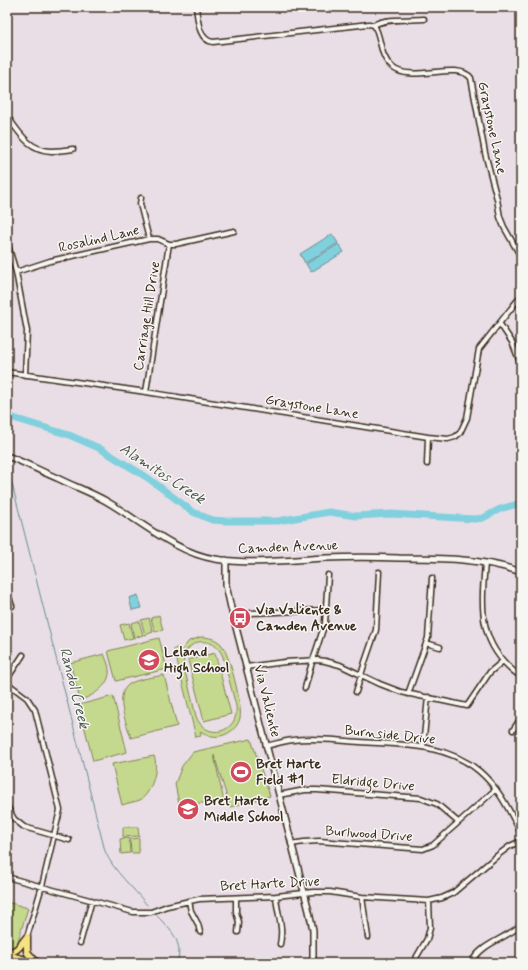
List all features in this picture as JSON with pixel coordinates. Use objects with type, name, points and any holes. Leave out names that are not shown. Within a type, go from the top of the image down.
[{"type":"main road","points":[[7,954],[20,947],[27,937]]},
{"type":"main road","points":[[27,937],[27,952],[37,963]]},
{"type":"main road","points":[[7,954],[37,963]]},
{"type":"street","points":[[196,7],[201,33],[206,39],[213,42],[369,24],[374,25],[384,22],[424,19]]},
{"type":"street","name":"Graystone Lane","points":[[374,25],[385,58],[390,66],[398,71],[411,74],[444,71],[460,72],[471,78],[500,217],[504,227],[521,256]]},
{"type":"street","points":[[7,116],[22,137],[31,145],[51,151],[73,149]]},
{"type":"street","points":[[141,198],[140,204],[149,239]]},
{"type":"street","name":"Rosalind Lane","points":[[16,272],[50,261],[149,239],[158,239],[170,244],[176,244],[234,231]]},
{"type":"street","points":[[7,242],[16,272],[27,331],[25,375]]},
{"type":"street","name":"Carriage Hill Drive","points":[[146,392],[170,244]]},
{"type":"street","name":"Graystone Lane","points":[[7,372],[448,439],[455,437],[461,431],[467,418],[479,349],[521,296]]},
{"type":"street","points":[[500,324],[512,342],[521,365]]},
{"type":"street","points":[[427,464],[428,437]]},
{"type":"street","name":"Camden Avenue","points":[[7,456],[104,500],[155,533],[181,547],[210,558],[257,562],[328,558],[432,558],[485,563],[521,572]]},
{"type":"street","name":"Via Valiente","points":[[226,560],[228,595],[313,930],[313,963]]},
{"type":"street","points":[[485,563],[482,605],[483,618],[490,639],[503,661],[521,677]]},
{"type":"street","points":[[356,692],[376,630],[379,572]]},
{"type":"street","points":[[305,688],[312,661],[325,623],[328,574]]},
{"type":"street","points":[[408,694],[428,638],[432,578]]},
{"type":"street","points":[[7,591],[12,606]]},
{"type":"street","points":[[251,613],[326,610]]},
{"type":"street","points":[[426,643],[440,647]]},
{"type":"street","points":[[7,679],[24,655]]},
{"type":"street","points":[[246,667],[285,662],[325,661],[362,674],[392,689],[408,694],[467,706],[490,672],[503,661]]},
{"type":"street","points":[[7,683],[27,698],[35,710],[60,810],[42,886],[27,937]]},
{"type":"street","points":[[423,747],[428,697]]},
{"type":"street","points":[[513,730],[521,718]]},
{"type":"street","name":"Burnside Drive","points":[[266,746],[292,740],[316,739],[423,747],[446,752],[478,770],[496,789],[502,797],[521,833]]},
{"type":"street","name":"Burlwood Drive","points":[[291,844],[319,841],[423,849],[432,845],[496,789]]},
{"type":"street","name":"Eldridge Drive","points":[[279,795],[305,790],[317,790],[421,798],[437,804],[458,822]]},
{"type":"street","points":[[7,806],[14,819],[24,828],[69,840]]},
{"type":"street","name":"Bret Harte Drive","points":[[7,877],[133,912],[151,912],[200,899],[330,892],[362,897],[428,901],[442,898],[453,893],[504,851],[521,841]]},
{"type":"street","points":[[276,896],[278,913],[282,923],[280,944]]},
{"type":"street","points":[[362,897],[368,937]]},
{"type":"street","points":[[236,898],[236,912],[239,922],[238,932]]},
{"type":"street","points":[[80,943],[92,900]]},
{"type":"street","points":[[189,901],[191,911],[198,924],[200,932]]},
{"type":"street","points":[[413,963],[427,939],[430,928],[428,901]]},
{"type":"street","points":[[471,963],[476,954],[486,946],[521,925]]},
{"type":"green space","points":[[159,615],[163,630],[155,632],[151,618]]},
{"type":"green space","points":[[149,618],[153,632],[145,635],[141,620]]},
{"type":"green space","points":[[139,621],[143,635],[134,638],[131,623]]},
{"type":"green space","points":[[129,623],[133,638],[124,640],[120,625]]},
{"type":"green space","points":[[201,637],[215,640],[221,644],[228,657],[237,692],[240,718],[236,726],[224,735],[212,736],[200,731],[201,736],[196,737],[174,649],[179,647],[180,652],[189,641]],"holes":[[[202,642],[214,645],[221,653],[236,706],[236,715],[233,723],[221,731],[207,729],[200,724],[196,716],[184,667],[184,659],[188,649],[194,644]]]},
{"type":"green space","points":[[159,638],[167,669],[116,681],[108,651]]},
{"type":"green space","points":[[215,653],[231,714],[204,721],[188,660]]},
{"type":"green space","points":[[104,654],[109,668],[107,681],[100,690],[80,700],[70,663]]},
{"type":"green space","points":[[164,675],[177,726],[131,738],[123,711],[122,696],[124,690],[128,685],[135,681]]},
{"type":"green space","points":[[113,696],[127,752],[93,761],[79,705]]},
{"type":"green space","points":[[251,739],[270,796],[230,807],[214,755],[224,802],[179,804],[175,784],[182,766],[193,752]]},
{"type":"green space","points":[[154,756],[156,767],[155,773],[148,792],[140,800],[122,805],[112,764]]},
{"type":"green space","points":[[123,827],[138,827],[139,836],[123,837]]},
{"type":"green space","points":[[129,838],[130,853],[121,854],[120,839]]},
{"type":"green space","points":[[139,838],[139,853],[131,853],[130,839]]},
{"type":"green space","points":[[7,902],[28,908],[17,944],[11,948],[7,947]]},
{"type":"water","points":[[332,234],[338,243],[305,263],[300,254]]},
{"type":"water","points":[[339,244],[344,252],[311,272],[306,264]]},
{"type":"water","points":[[138,595],[142,608],[132,610],[129,598]]},
{"type":"waterway","name":"Alamitos Creek","points":[[7,416],[69,435],[99,448],[148,478],[193,512],[212,520],[278,521],[329,512],[356,516],[391,514],[475,519],[483,518],[500,509],[521,503]]},
{"type":"waterway","name":"Randol Creek","points":[[7,464],[105,851],[118,872],[147,905]]},
{"type":"waterway","name":"Randol Creek","points":[[157,916],[175,937],[179,949],[177,963]]},
{"type":"place","name":"Via Valiente & Camden Avenue","points":[[240,618]]},
{"type":"place","name":"Leland High School","points":[[149,660]]},
{"type":"place","name":"Bret Harte Field #1","points":[[241,772]]},
{"type":"place","name":"Bret Harte Middle School","points":[[188,809]]}]
